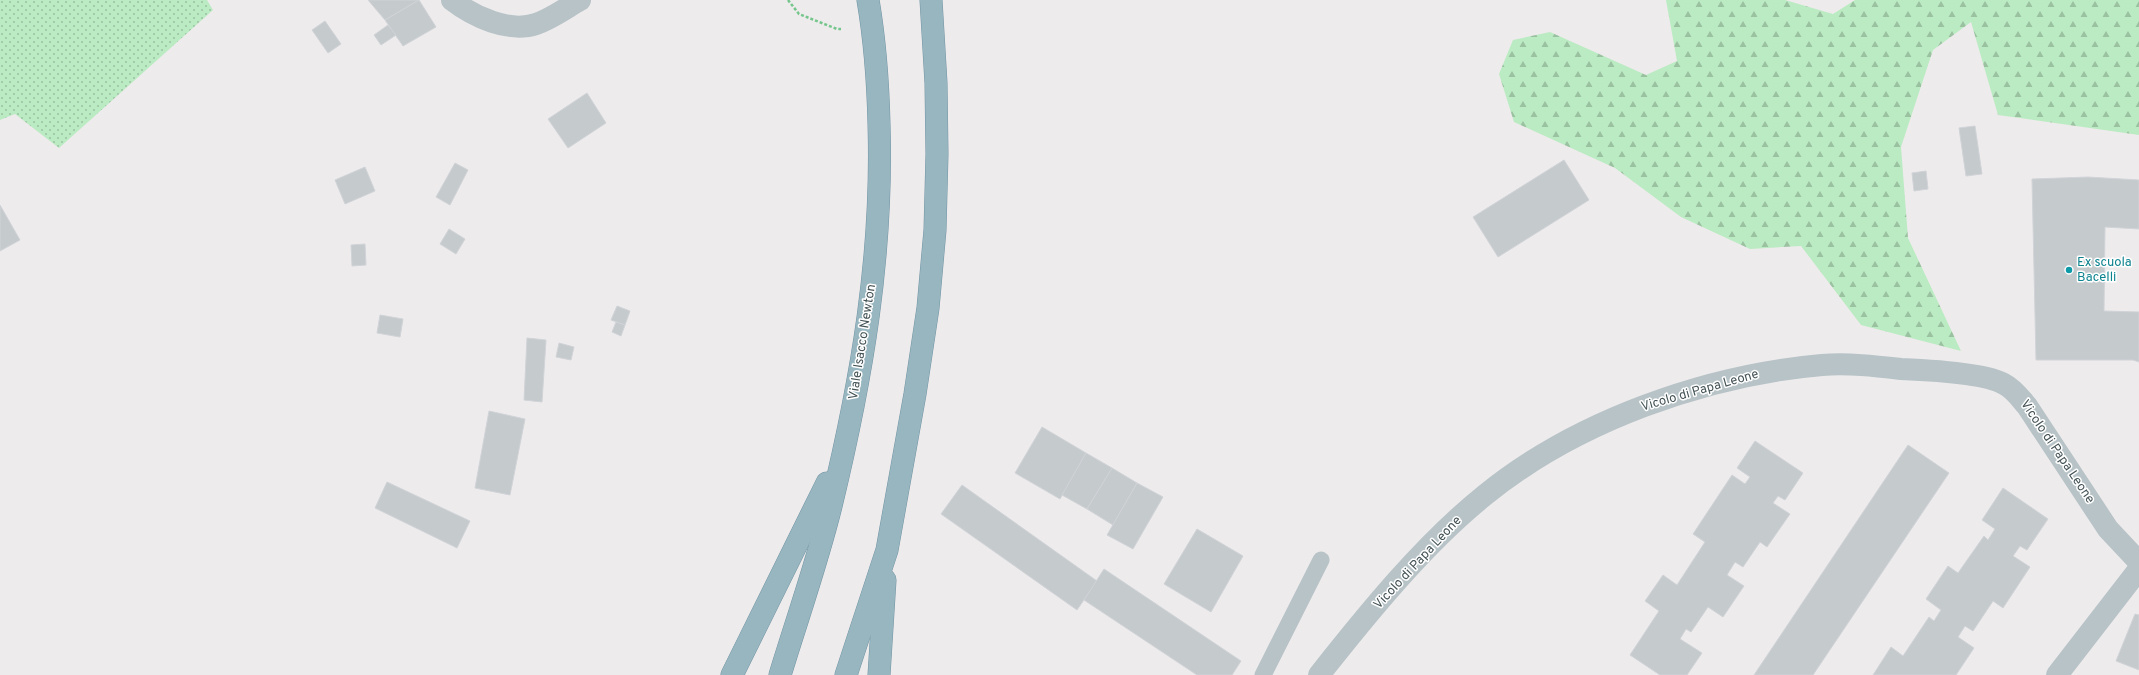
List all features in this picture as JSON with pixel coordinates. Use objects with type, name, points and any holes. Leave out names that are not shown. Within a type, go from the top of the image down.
[{"type":"highway","name":"Viale Isacco Newton","points":[[780,675],[815,565],[831,507],[861,368],[872,296],[878,229],[880,151],[877,74],[868,0]]},
{"type":"highway","points":[[879,675],[887,550],[928,308],[935,230],[936,83],[931,0]]},
{"type":"highway","points":[[732,675],[843,452]]},
{"type":"highway","points":[[846,675],[887,550]]},
{"type":"street","points":[[452,0],[479,15],[500,24],[518,27],[538,24],[580,0]]},
{"type":"street","name":"Vicolo di Papa Leone","points":[[1319,675],[1388,592],[1439,537],[1486,494],[1528,465],[1567,441],[1632,411],[1713,385],[1753,375],[1788,369],[1823,365],[1876,366],[1985,378],[2002,383],[2014,390],[2027,406],[2108,529],[2139,562]]},
{"type":"street","points":[[2057,675],[2139,569]]},
{"type":"lane","points":[[1262,675],[1321,560]]},
{"type":"path","points":[[788,0],[799,14],[837,29],[841,29]]},
{"type":"green space","points":[[0,0],[207,0],[213,10],[59,148],[15,114],[0,120]]},
{"type":"green space","points":[[1666,0],[1785,0],[1833,14],[1855,0],[2139,0],[2139,135],[1998,115],[1971,22],[1933,50],[1901,147],[1908,238],[1961,351],[1861,325],[1801,246],[1750,249],[1681,217],[1615,168],[1514,122],[1499,74],[1513,40],[1550,32],[1646,75],[1677,61]]},
{"type":"building","points":[[368,0],[419,0],[385,20]]},
{"type":"building","points":[[419,0],[436,27],[403,46],[385,20]]},
{"type":"building","points":[[325,21],[341,44],[328,53],[312,30]]},
{"type":"building","points":[[388,25],[396,35],[381,45],[374,35]]},
{"type":"building","points":[[587,93],[606,123],[568,148],[548,119]]},
{"type":"building","points":[[1975,126],[1982,174],[1966,176],[1959,128]]},
{"type":"building","points":[[1564,160],[1589,200],[1498,257],[1473,217]]},
{"type":"building","points":[[455,163],[468,170],[450,205],[436,197]]},
{"type":"building","points":[[365,167],[375,191],[345,204],[335,180]]},
{"type":"building","points":[[1926,171],[1928,189],[1914,191],[1912,173]]},
{"type":"building","name":"Ex scuola Bacelli","points":[[2088,177],[2139,180],[2139,229],[2105,227],[2104,311],[2139,312],[2139,362],[2133,360],[2036,360],[2032,179]]},
{"type":"building","points":[[0,205],[20,240],[0,251]]},
{"type":"building","points":[[449,229],[465,239],[456,254],[440,244]]},
{"type":"building","points":[[365,244],[366,265],[352,266],[351,245]]},
{"type":"building","points":[[617,306],[630,311],[625,325],[611,320]]},
{"type":"building","points":[[380,315],[403,319],[400,337],[377,333]]},
{"type":"building","points":[[616,322],[625,325],[621,336],[612,332]]},
{"type":"building","points":[[527,338],[546,340],[542,402],[524,400]]},
{"type":"building","points":[[559,343],[574,347],[571,360],[556,357]]},
{"type":"building","points":[[489,411],[525,419],[510,495],[475,488]]},
{"type":"building","points":[[1042,427],[1086,453],[1060,499],[1015,473]]},
{"type":"building","points":[[1755,441],[1803,473],[1785,500],[1778,496],[1773,503],[1790,514],[1767,547],[1760,542],[1743,567],[1735,562],[1727,575],[1744,586],[1723,617],[1708,607],[1691,632],[1686,629],[1680,639],[1702,653],[1687,675],[1660,675],[1630,655],[1659,611],[1645,601],[1663,575],[1677,585],[1705,542],[1693,534],[1732,475],[1745,484],[1750,477],[1737,468]]},
{"type":"building","points":[[1908,445],[1949,473],[1813,675],[1754,675]]},
{"type":"building","points":[[1086,453],[1112,468],[1087,509],[1062,495]]},
{"type":"building","points":[[1112,468],[1137,483],[1113,525],[1087,509]]},
{"type":"building","points":[[387,482],[470,521],[457,548],[375,508]]},
{"type":"building","points":[[1137,483],[1163,497],[1133,549],[1107,535]]},
{"type":"building","points":[[962,485],[1097,581],[1077,610],[941,514]]},
{"type":"building","points":[[2003,488],[2048,519],[2027,550],[2020,546],[2013,556],[2030,567],[2003,608],[1993,601],[1973,631],[1965,626],[1958,637],[1974,648],[1956,675],[1873,675],[1891,647],[1903,656],[1929,617],[1934,621],[1941,610],[1926,599],[1948,566],[1958,573],[1984,536],[1988,540],[1995,529],[1982,520]]},
{"type":"building","points":[[1197,529],[1243,556],[1211,612],[1164,584]]},
{"type":"building","points":[[1104,569],[1241,661],[1232,675],[1197,675],[1084,600]]},
{"type":"building","points":[[2135,614],[2139,615],[2139,670],[2116,661]]},
{"type":"place","name":"Ex scuola Bacelli","points":[[2069,270]]}]
